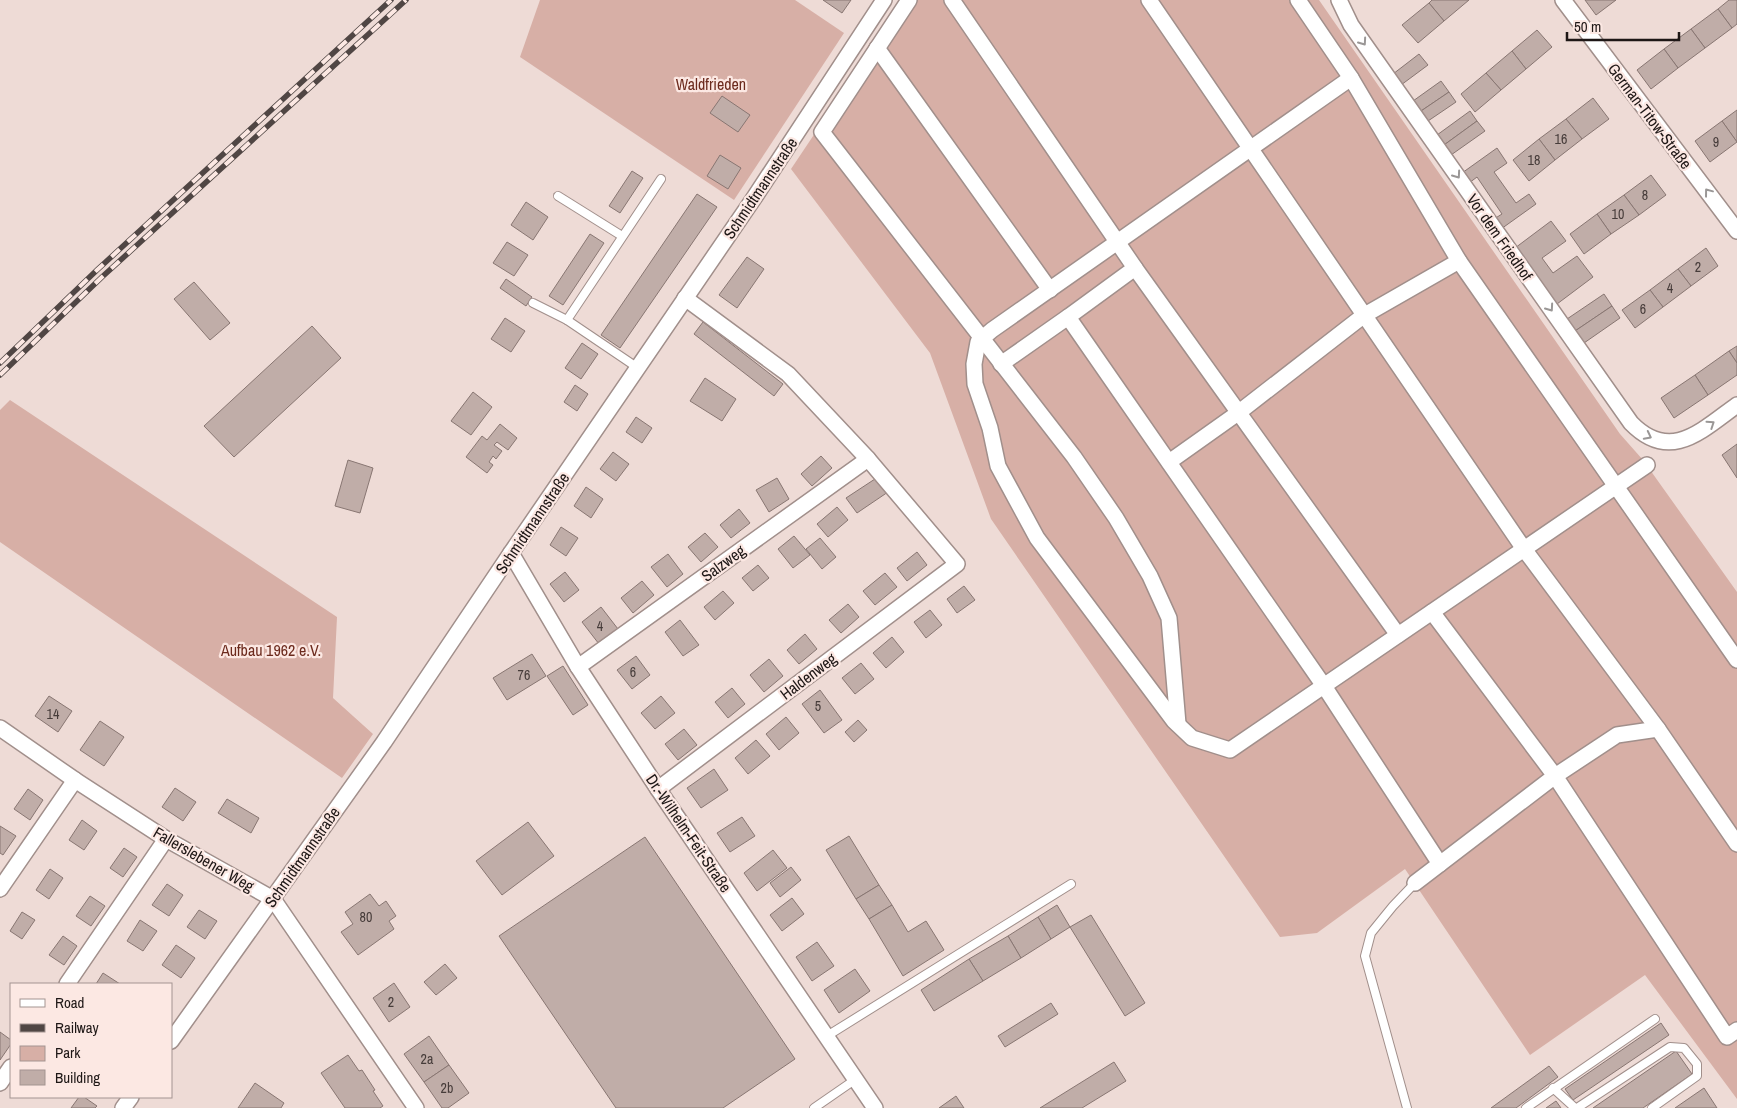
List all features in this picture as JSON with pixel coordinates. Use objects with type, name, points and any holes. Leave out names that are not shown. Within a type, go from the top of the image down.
[{"type":"street","name":"Schmidtmannstraße","points":[[172,1040],[379,750],[884,0]]},
{"type":"street","points":[[909,0],[822,132],[1074,457],[1116,518],[1150,576],[1169,618],[1178,724]]},
{"type":"street","points":[[952,0],[1135,268],[1398,635]]},
{"type":"street","points":[[1148,0],[1524,549],[1658,729],[1737,844]]},
{"type":"street","points":[[1298,0],[1351,78],[1459,261],[1737,660]]},
{"type":"street","name":"Vor dem Friedhof","points":[[1338,0],[1351,25],[1631,423],[1650,438],[1672,442],[1683,440],[1705,428],[1737,405]]},
{"type":"street","name":"German-Titow-Straße","points":[[1563,0],[1737,231]]},
{"type":"street","points":[[877,48],[1050,290]]},
{"type":"street","points":[[1351,78],[992,330],[978,342],[974,364],[975,384],[990,428],[998,466],[1037,538],[1178,724],[1192,738],[1230,750],[1647,465]]},
{"type":"street","points":[[1169,462],[1238,413],[1363,316],[1459,261]]},
{"type":"street","points":[[1001,364],[1135,268]]},
{"type":"street","points":[[685,298],[788,374],[868,459]]},
{"type":"street","points":[[1068,317],[1324,686],[1440,864]]},
{"type":"street","name":"Haldenweg","points":[[658,789],[957,564],[868,459]]},
{"type":"street","name":"Salzweg","points":[[578,667],[868,459]]},
{"type":"street","name":"Dr.-Wilhelm-Feit-Straße","points":[[511,553],[578,667],[658,789],[875,1108]]},
{"type":"street","points":[[1432,612],[1555,776],[1727,1037],[1737,1030]]},
{"type":"street","name":"Fallerslebener Weg","points":[[0,728],[74,780],[166,839],[273,899],[416,1108]]},
{"type":"street","points":[[1415,883],[1555,776],[1617,736],[1658,729]]},
{"type":"street","points":[[0,890],[74,780]]},
{"type":"street","points":[[69,983],[166,839]]},
{"type":"street","points":[[0,1084],[10,1069]]},
{"type":"lane","points":[[567,320],[661,179]]},
{"type":"lane","points":[[558,196],[622,236]]},
{"type":"lane","points":[[533,304],[567,320],[638,368]]},
{"type":"lane","points":[[1408,1108],[1365,956],[1371,933],[1415,883]]},
{"type":"lane","points":[[826,1036],[1071,884]]},
{"type":"lane","points":[[1526,1108],[1655,1019]]},
{"type":"lane","points":[[1553,1088],[1576,1108],[1670,1047],[1684,1048],[1697,1064],[1697,1076],[1652,1108]]},
{"type":"lane","points":[[814,1108],[856,1079]]},
{"type":"green space","name":"Waldfrieden","points":[[540,0],[795,0],[844,33],[734,200],[520,57]]},
{"type":"green space","points":[[904,0],[1319,0],[1620,434],[1643,460],[1737,592],[1737,1099],[1645,975],[1530,1055],[1405,869],[1317,933],[1280,937],[991,519],[930,353],[791,169]]},
{"type":"green space","name":"Aufbau 1962 e.V.","points":[[10,400],[337,617],[333,698],[373,734],[342,778],[0,542],[0,410]]},
{"type":"building","points":[[823,0],[851,0],[842,13]]},
{"type":"building","points":[[1432,0],[1469,0],[1444,21],[1429,3]]},
{"type":"building","points":[[1585,0],[1616,0],[1596,15]]},
{"type":"building","points":[[1729,0],[1737,0],[1737,24],[1732,28],[1718,9]]},
{"type":"building","points":[[1429,3],[1444,21],[1418,43],[1402,25]]},
{"type":"building","points":[[1718,9],[1732,28],[1705,48],[1691,29]]},
{"type":"building","points":[[1691,29],[1705,48],[1678,68],[1664,49]]},
{"type":"building","points":[[1537,30],[1552,47],[1526,69],[1512,51]]},
{"type":"building","points":[[1664,49],[1678,68],[1651,89],[1637,70]]},
{"type":"building","points":[[1512,51],[1526,69],[1501,90],[1486,73]]},
{"type":"building","points":[[1419,54],[1428,65],[1401,85],[1393,74]]},
{"type":"building","points":[[1486,73],[1501,90],[1475,112],[1461,94]]},
{"type":"building","points":[[1441,81],[1449,92],[1421,111],[1413,101]]},
{"type":"building","points":[[1449,92],[1456,102],[1428,121],[1421,111]]},
{"type":"building","points":[[722,96],[750,115],[738,132],[710,113]]},
{"type":"building","points":[[1593,98],[1609,119],[1582,139],[1566,119]]},
{"type":"building","points":[[1737,110],[1737,142],[1722,121]]},
{"type":"building","points":[[1470,111],[1477,121],[1444,145],[1437,135]]},
{"type":"building","points":[[1566,119],[1582,139],[1555,160],[1539,139]]},
{"type":"building","points":[[1477,121],[1485,131],[1451,155],[1444,145]]},
{"type":"building","points":[[1722,121],[1737,142],[1710,162],[1695,141]]},
{"type":"building","points":[[1539,139],[1555,160],[1529,181],[1513,160]]},
{"type":"building","points":[[1497,148],[1507,163],[1494,172],[1516,203],[1529,194],[1536,204],[1501,229],[1494,219],[1502,214],[1477,177],[1469,183],[1462,173]]},
{"type":"building","points":[[720,155],[741,168],[728,189],[707,176]]},
{"type":"building","points":[[632,171],[643,178],[620,213],[609,206]]},
{"type":"building","points":[[1651,175],[1666,195],[1639,215],[1624,195]]},
{"type":"building","points":[[697,194],[717,207],[620,348],[601,335]]},
{"type":"building","points":[[1624,195],[1639,215],[1611,234],[1597,214]]},
{"type":"building","points":[[526,202],[548,217],[533,240],[511,225]]},
{"type":"building","points":[[1597,214],[1611,234],[1584,254],[1570,234]]},
{"type":"building","points":[[1551,221],[1566,241],[1542,258],[1553,273],[1577,256],[1593,277],[1557,304],[1515,248]]},
{"type":"building","points":[[590,234],[604,243],[563,305],[549,296]]},
{"type":"building","points":[[507,242],[528,255],[514,276],[493,263]]},
{"type":"building","points":[[1706,248],[1718,266],[1691,286],[1678,269]]},
{"type":"building","points":[[747,257],[764,269],[737,308],[719,295]]},
{"type":"building","points":[[1678,269],[1691,286],[1663,307],[1650,290]]},
{"type":"building","points":[[506,279],[532,297],[526,306],[500,288]]},
{"type":"building","points":[[194,282],[230,323],[210,340],[174,299]]},
{"type":"building","points":[[1650,290],[1663,307],[1635,328],[1622,310]]},
{"type":"building","points":[[1604,294],[1612,306],[1575,331],[1567,319]]},
{"type":"building","points":[[1612,306],[1620,318],[1584,343],[1575,331]]},
{"type":"building","points":[[505,318],[525,331],[511,352],[491,339]]},
{"type":"building","points":[[703,322],[783,384],[774,396],[694,334]]},
{"type":"building","points":[[312,326],[341,358],[234,457],[204,426]]},
{"type":"building","points":[[582,343],[598,354],[581,379],[565,368]]},
{"type":"building","points":[[1737,346],[1737,363],[1729,351]]},
{"type":"building","points":[[1729,351],[1737,363],[1737,375],[1708,395],[1695,375]]},
{"type":"building","points":[[1695,375],[1708,395],[1674,418],[1661,398]]},
{"type":"building","points":[[705,378],[736,399],[722,421],[690,401]]},
{"type":"building","points":[[575,385],[588,394],[577,411],[564,402]]},
{"type":"building","points":[[473,392],[492,407],[471,435],[451,421]]},
{"type":"building","points":[[636,417],[652,428],[642,443],[626,432]]},
{"type":"building","points":[[500,424],[517,438],[508,450],[497,442],[494,445],[502,451],[496,459],[493,456],[489,462],[493,465],[487,473],[466,457],[482,436],[487,440]]},
{"type":"building","points":[[1737,444],[1737,478],[1722,455]]},
{"type":"building","points":[[613,452],[629,464],[616,481],[600,469]]},
{"type":"building","points":[[821,456],[832,468],[812,486],[801,474]]},
{"type":"building","points":[[348,460],[373,468],[360,513],[335,506]]},
{"type":"building","points":[[878,477],[888,492],[857,513],[846,498]]},
{"type":"building","points":[[777,478],[789,499],[769,512],[756,490]]},
{"type":"building","points":[[586,487],[603,499],[591,518],[574,506]]},
{"type":"building","points":[[837,507],[848,520],[828,537],[817,524]]},
{"type":"building","points":[[739,509],[750,523],[731,538],[720,525]]},
{"type":"building","points":[[561,527],[578,538],[566,556],[550,545]]},
{"type":"building","points":[[705,533],[718,547],[701,562],[688,547]]},
{"type":"building","points":[[794,536],[810,555],[793,568],[778,549]]},
{"type":"building","points":[[820,538],[836,557],[822,569],[806,549]]},
{"type":"building","points":[[917,552],[927,565],[907,581],[897,568]]},
{"type":"building","points":[[668,554],[683,574],[667,587],[651,567]]},
{"type":"building","points":[[758,565],[769,578],[753,591],[742,578]]},
{"type":"building","points":[[565,572],[579,590],[564,602],[550,584]]},
{"type":"building","points":[[885,573],[897,587],[875,605],[863,591]]},
{"type":"building","points":[[642,581],[654,595],[633,613],[621,598]]},
{"type":"building","points":[[964,586],[975,600],[957,613],[947,599]]},
{"type":"building","points":[[723,591],[734,603],[715,620],[704,607]]},
{"type":"building","points":[[848,604],[859,617],[841,633],[829,620]]},
{"type":"building","points":[[601,607],[618,629],[599,644],[582,622]]},
{"type":"building","points":[[930,610],[942,625],[926,638],[914,622]]},
{"type":"building","points":[[680,620],[699,645],[683,656],[665,632]]},
{"type":"building","points":[[805,634],[817,649],[799,664],[787,650]]},
{"type":"building","points":[[892,637],[904,652],[886,668],[873,653]]},
{"type":"building","points":[[532,654],[546,676],[507,700],[493,678]]},
{"type":"building","points":[[636,656],[650,675],[632,689],[617,670]]},
{"type":"building","points":[[769,659],[783,676],[764,692],[750,675]]},
{"type":"building","points":[[861,663],[874,679],[855,694],[842,678]]},
{"type":"building","points":[[563,666],[588,705],[573,715],[547,676]]},
{"type":"building","points":[[732,688],[745,704],[728,718],[715,702]]},
{"type":"building","points":[[820,690],[842,720],[824,733],[802,704]]},
{"type":"building","points":[[49,696],[72,711],[58,732],[35,716]]},
{"type":"building","points":[[661,696],[675,713],[655,729],[641,713]]},
{"type":"building","points":[[786,717],[799,733],[779,750],[766,734]]},
{"type":"building","points":[[858,720],[867,730],[854,742],[845,732]]},
{"type":"building","points":[[100,721],[124,737],[104,766],[80,750]]},
{"type":"building","points":[[684,729],[697,745],[678,760],[665,744]]},
{"type":"building","points":[[756,740],[770,756],[748,774],[735,758]]},
{"type":"building","points":[[714,769],[728,790],[701,808],[687,788]]},
{"type":"building","points":[[175,788],[196,802],[183,821],[162,807]]},
{"type":"building","points":[[28,789],[43,800],[30,820],[14,809]]},
{"type":"building","points":[[227,799],[259,818],[251,833],[218,813]]},
{"type":"building","points":[[742,817],[755,836],[730,852],[717,833]]},
{"type":"building","points":[[82,820],[97,831],[84,850],[69,840]]},
{"type":"building","points":[[528,822],[554,856],[502,895],[476,861]]},
{"type":"building","points":[[0,826],[16,836],[3,855],[0,853]]},
{"type":"building","points":[[849,836],[879,885],[856,899],[826,850]]},
{"type":"building","points":[[645,837],[795,1059],[723,1108],[616,1108],[499,936]]},
{"type":"building","points":[[124,848],[137,857],[123,877],[110,868]]},
{"type":"building","points":[[773,850],[787,868],[757,891],[744,873]]},
{"type":"building","points":[[791,867],[801,880],[780,897],[770,883]]},
{"type":"building","points":[[50,869],[63,878],[49,899],[36,890]]},
{"type":"building","points":[[167,884],[183,895],[169,916],[152,905]]},
{"type":"building","points":[[879,885],[892,905],[869,919],[856,899]]},
{"type":"building","points":[[370,894],[379,906],[386,901],[396,916],[389,921],[394,929],[358,955],[341,932],[353,924],[345,912]]},
{"type":"building","points":[[90,896],[105,906],[91,926],[76,916]]},
{"type":"building","points":[[792,898],[804,914],[782,931],[770,915]]},
{"type":"building","points":[[892,905],[908,932],[926,921],[944,950],[903,976],[869,919]]},
{"type":"building","points":[[1057,905],[1070,927],[1051,939],[1038,917]]},
{"type":"building","points":[[199,910],[217,921],[205,939],[187,927]]},
{"type":"building","points":[[22,912],[35,920],[22,939],[10,931]]},
{"type":"building","points":[[1091,915],[1145,1003],[1125,1016],[1070,927]]},
{"type":"building","points":[[1038,917],[1051,939],[1021,958],[1008,936]]},
{"type":"building","points":[[140,920],[157,931],[143,951],[127,941]]},
{"type":"building","points":[[63,936],[77,946],[64,965],[49,955]]},
{"type":"building","points":[[1008,936],[1021,958],[983,981],[969,959]]},
{"type":"building","points":[[817,942],[834,966],[812,981],[796,957]]},
{"type":"building","points":[[176,945],[195,958],[181,978],[162,965]]},
{"type":"building","points":[[969,959],[983,981],[934,1011],[921,990]]},
{"type":"building","points":[[445,964],[457,978],[436,995],[424,982]]},
{"type":"building","points":[[855,969],[870,991],[839,1013],[824,990]]},
{"type":"building","points":[[103,973],[118,983],[97,983]]},
{"type":"building","points":[[394,983],[410,1007],[389,1022],[373,998]]},
{"type":"building","points":[[1051,1003],[1058,1014],[1005,1047],[998,1036]]},
{"type":"building","points":[[1661,1023],[1669,1035],[1573,1100],[1565,1089]]},
{"type":"building","points":[[0,1032],[10,1039],[10,1045],[0,1060]]},
{"type":"building","points":[[429,1036],[449,1065],[424,1082],[404,1054]]},
{"type":"building","points":[[1676,1051],[1692,1074],[1643,1108],[1593,1108]]},
{"type":"building","points":[[348,1055],[359,1071],[362,1070],[375,1090],[373,1091],[383,1106],[380,1108],[345,1108],[321,1073]]},
{"type":"building","points":[[1114,1062],[1126,1081],[1082,1108],[1040,1108]]},
{"type":"building","points":[[449,1065],[469,1093],[448,1108],[442,1108],[424,1082]]},
{"type":"building","points":[[1549,1066],[1558,1077],[1516,1108],[1491,1108]]},
{"type":"building","points":[[255,1083],[284,1103],[281,1108],[238,1108]]},
{"type":"building","points":[[1704,1088],[1717,1108],[1675,1108]]},
{"type":"building","points":[[956,1096],[964,1108],[939,1108]]},
{"type":"building","points":[[78,1098],[85,1098],[97,1106],[95,1108],[71,1108]]},
{"type":"building","points":[[1556,1101],[1561,1108],[1546,1108]]},
{"type":"railway","points":[[0,363],[97,270],[391,0]]},
{"type":"railway","points":[[0,375],[102,277],[406,0]]}]
